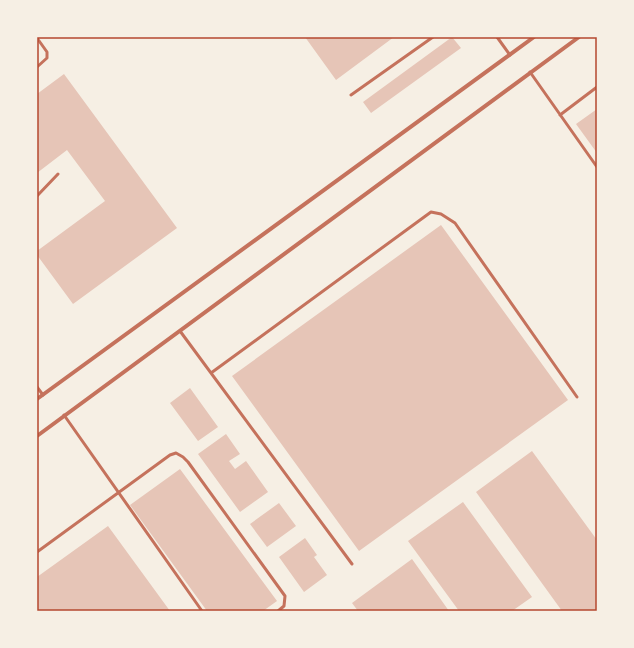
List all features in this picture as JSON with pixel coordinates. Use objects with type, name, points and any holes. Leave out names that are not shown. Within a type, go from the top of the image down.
[{"type":"street","points":[[37,399],[534,37]]},
{"type":"street","points":[[37,436],[579,37]]},
{"type":"lane","points":[[351,95],[433,37]]},
{"type":"lane","points":[[497,37],[510,55]]},
{"type":"lane","points":[[37,38],[47,52],[47,58],[37,67]]},
{"type":"lane","points":[[530,72],[597,167]]},
{"type":"lane","points":[[560,115],[597,87]]},
{"type":"lane","points":[[37,196],[58,174]]},
{"type":"lane","points":[[211,372],[431,212],[441,214],[455,223],[577,397]]},
{"type":"lane","points":[[180,331],[352,564]]},
{"type":"lane","points":[[37,387],[43,395]]},
{"type":"lane","points":[[64,416],[202,611]]},
{"type":"lane","points":[[37,552],[118,492],[170,455],[176,453],[183,457],[285,596],[284,606],[278,611]]},
{"type":"building","points":[[305,37],[394,37],[336,80]]},
{"type":"building","points":[[452,37],[461,48],[371,113],[363,102]]},
{"type":"building","points":[[64,74],[177,228],[73,304],[37,255],[37,251],[105,201],[67,150],[37,173],[37,94]]},
{"type":"building","points":[[597,109],[597,153],[576,124]]},
{"type":"building","points":[[441,225],[568,400],[359,551],[232,376]]},
{"type":"building","points":[[190,388],[218,427],[198,441],[170,403]]},
{"type":"building","points":[[226,434],[240,454],[229,461],[235,469],[246,461],[268,492],[240,512],[198,454]]},
{"type":"building","points":[[532,451],[597,540],[597,611],[562,611],[476,492]]},
{"type":"building","points":[[180,469],[277,601],[263,611],[207,611],[130,505]]},
{"type":"building","points":[[463,502],[532,597],[512,611],[459,611],[408,541]]},
{"type":"building","points":[[279,503],[296,526],[267,547],[250,524]]},
{"type":"building","points":[[108,526],[170,611],[37,611],[37,577]]},
{"type":"building","points":[[305,538],[317,555],[314,557],[327,575],[304,592],[279,557]]},
{"type":"building","points":[[412,559],[449,611],[358,611],[352,603]]}]
